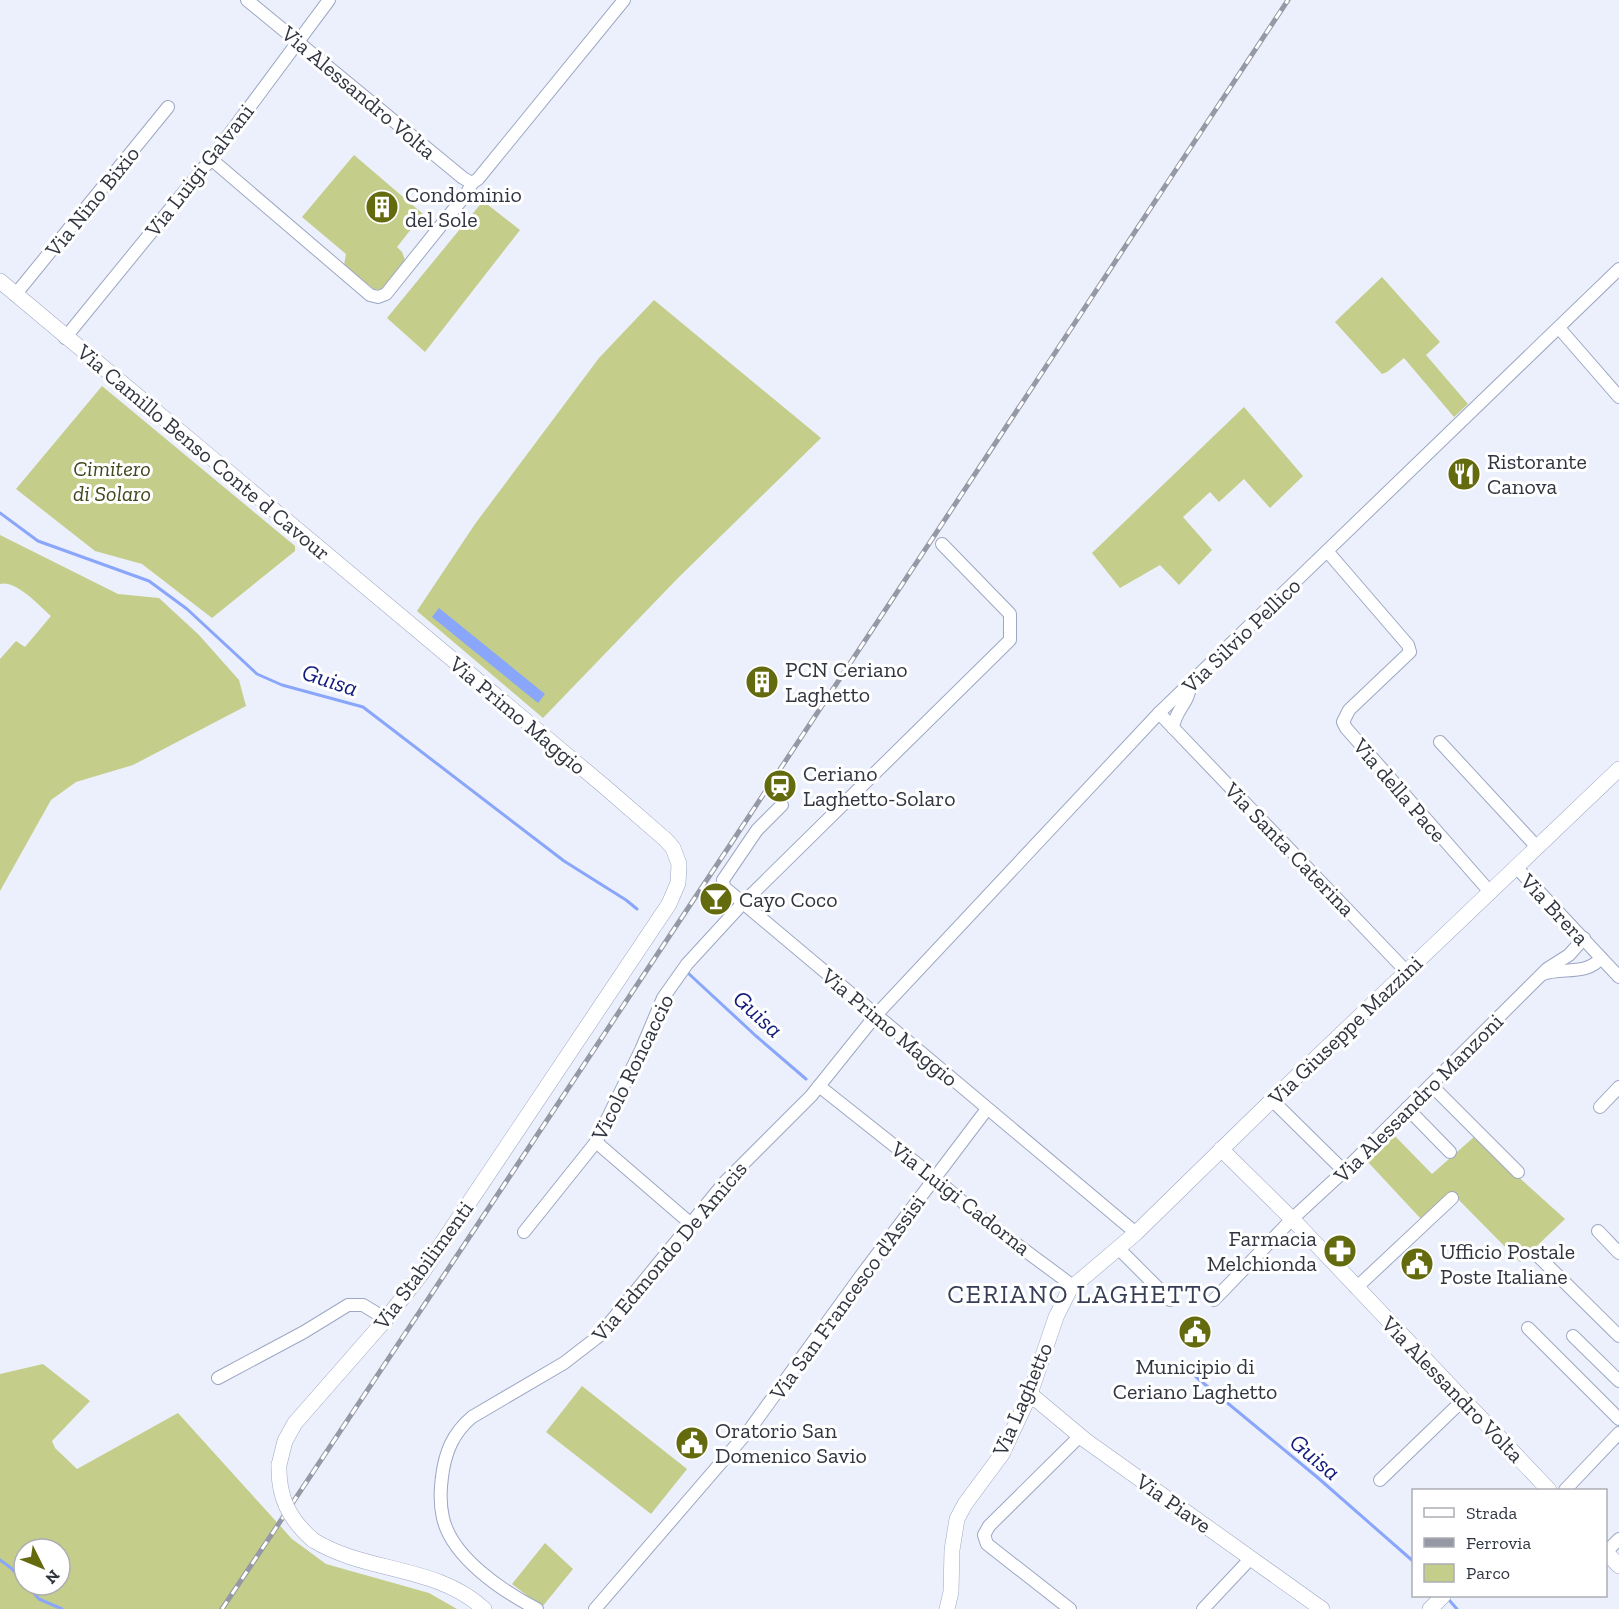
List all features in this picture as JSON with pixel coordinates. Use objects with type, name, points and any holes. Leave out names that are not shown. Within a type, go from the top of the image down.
[{"type":"street","name":"Via Alessandro Volta","points":[[247,0],[472,183]]},
{"type":"street","name":"Via Luigi Galvani","points":[[65,338],[211,159],[328,0]]},
{"type":"street","points":[[211,159],[370,295],[378,297],[386,294],[618,2]]},
{"type":"street","name":"Via Nino Bixio","points":[[15,295],[168,106]]},
{"type":"street","name":"Via Silvio Pellico","points":[[876,1015],[1159,712],[1190,685],[1619,269]]},
{"type":"street","name":"Via Camillo Benso Conte d Cavour","points":[[0,281],[65,338],[408,623]]},
{"type":"street","points":[[1559,328],[1619,397]]},
{"type":"street","name":"Vicolo Roncaccio","points":[[524,1232],[596,1142],[641,1050],[663,998],[687,964],[743,903],[1010,640],[1010,614],[942,544]]},
{"type":"street","name":"Via della Pace","points":[[1327,551],[1408,645],[1410,652],[1349,710],[1343,723],[1490,892]]},
{"type":"street","name":"Via Primo Maggio","points":[[408,623],[537,729],[655,831]]},
{"type":"street","points":[[1173,728],[1174,718],[1186,700],[1190,685]]},
{"type":"street","name":"Via Santa Caterina","points":[[1159,712],[1406,971]]},
{"type":"street","points":[[1440,742],[1537,847]]},
{"type":"street","name":"Via Giuseppe Mazzini","points":[[1070,1289],[1136,1233],[1406,971],[1619,769]]},
{"type":"street","name":"Via Primo Maggio","points":[[782,805],[757,830],[723,880],[724,888],[1136,1233]]},
{"type":"street","name":"Via Stabilimenti","points":[[484,1609],[458,1589],[435,1580],[344,1554],[313,1540],[296,1523],[284,1505],[278,1479],[279,1465],[285,1441],[295,1423],[386,1319],[442,1245],[669,904],[678,883],[679,864],[673,848],[655,831]]},
{"type":"street","name":"Via Brera","points":[[1516,867],[1619,977]]},
{"type":"street","name":"Via Alessandro Manzoni","points":[[1214,1300],[1292,1219],[1344,1172],[1551,966],[1569,955],[1584,939]]},
{"type":"street","points":[[1542,975],[1587,969],[1601,958]]},
{"type":"street","name":"Via Edmondo De Amicis","points":[[531,1607],[478,1570],[450,1536],[443,1521],[441,1489],[444,1464],[452,1439],[472,1417],[587,1347],[611,1321],[690,1223],[734,1173],[819,1086],[876,1015]]},
{"type":"street","points":[[1431,1085],[1518,1172]]},
{"type":"street","name":"Via Luigi Cadorna","points":[[819,1086],[936,1178],[980,1217],[1069,1283],[1070,1289]]},
{"type":"street","points":[[1600,1107],[1619,1087]]},
{"type":"street","points":[[1273,1099],[1344,1172]]},
{"type":"street","points":[[1407,1108],[1450,1152]]},
{"type":"street","name":"Via San Francesco d'Assisi","points":[[595,1609],[750,1429],[860,1277],[987,1109]]},
{"type":"street","points":[[596,1142],[690,1223]]},
{"type":"street","name":"Via Alessandro Volta","points":[[1221,1149],[1292,1219],[1547,1489]]},
{"type":"street","points":[[1356,1288],[1452,1198]]},
{"type":"street","points":[[1598,1231],[1619,1253]]},
{"type":"street","points":[[1118,1248],[1170,1299]]},
{"type":"street","points":[[1537,1255],[1619,1336]]},
{"type":"street","name":"Via Laghetto","points":[[947,1609],[951,1593],[952,1550],[957,1519],[965,1504],[1002,1454],[1030,1394],[1056,1317],[1070,1289]]},
{"type":"street","points":[[218,1378],[304,1332],[348,1305],[363,1305],[386,1319]]},
{"type":"street","points":[[1528,1328],[1619,1419]]},
{"type":"street","points":[[1573,1336],[1619,1381]]},
{"type":"street","name":"Via Piave","points":[[1030,1394],[1080,1436],[1322,1609]]},
{"type":"street","points":[[1380,1480],[1463,1400]]},
{"type":"street","points":[[1567,1489],[1619,1433]]},
{"type":"street","points":[[1070,1609],[987,1544],[984,1535],[989,1526],[1080,1436]]},
{"type":"street","points":[[1607,1551],[1619,1539]]},
{"type":"street","points":[[1607,1553],[1619,1566]]},
{"type":"street","points":[[1205,1609],[1251,1558]]},
{"type":"street","points":[[1430,1609],[1442,1597]]},
{"type":"green space","points":[[354,155],[423,214],[397,247],[405,260],[382,289],[375,290],[344,265],[346,254],[302,217]]},
{"type":"green space","points":[[483,201],[520,230],[425,352],[387,318]]},
{"type":"green space","points":[[1382,277],[1440,342],[1426,355],[1468,404],[1454,417],[1404,358],[1382,374],[1335,322]]},
{"type":"green space","points":[[654,300],[821,438],[678,578],[543,718],[417,611],[475,524],[599,358]]},
{"type":"green space","name":"Cimitero di Solaro","points":[[102,386],[295,546],[295,551],[212,618],[142,564],[95,551],[16,489]]},
{"type":"green space","points":[[1244,407],[1303,476],[1270,508],[1244,479],[1219,502],[1210,492],[1183,517],[1212,550],[1179,585],[1160,565],[1120,588],[1092,553]]},
{"type":"green space","points":[[0,535],[118,594],[159,598],[199,635],[239,680],[246,706],[133,765],[76,782],[51,800],[0,891],[0,659],[16,641],[25,647],[51,616],[20,589],[13,585],[0,584]]},
{"type":"green space","points":[[1393,1134],[1432,1174],[1474,1137],[1565,1219],[1520,1262],[1451,1192],[1421,1219],[1366,1160]]},
{"type":"green space","points":[[43,1364],[90,1401],[52,1441],[55,1448],[77,1469],[178,1413],[292,1539],[326,1564],[429,1593],[457,1609],[0,1609],[0,1374]]},
{"type":"green space","points":[[582,1386],[687,1469],[651,1514],[546,1432]]},
{"type":"green space","points":[[545,1543],[573,1569],[542,1607],[512,1584]]},
{"type":"water","points":[[439,608],[545,694],[538,703],[432,617]]},
{"type":"waterway","name":"Guisa","points":[[0,513],[38,541],[149,581],[187,609],[257,674],[282,685],[363,707],[564,861],[637,909]]},
{"type":"waterway","name":"Guisa","points":[[688,973],[806,1079]]},
{"type":"waterway","name":"Guisa","points":[[1196,1377],[1317,1477],[1412,1560]]},
{"type":"waterway","points":[[0,1560],[12,1569]]},
{"type":"waterway","points":[[37,1597],[62,1609]]},
{"type":"waterway","name":"Guisa","points":[[1449,1600],[1457,1609]]},
{"type":"railway","points":[[222,1609],[1288,0]]},
{"type":"place","name":"Condominio del Sole","points":[[382,207]]},
{"type":"place","name":"Ristorante Canova","points":[[1464,474]]},
{"type":"place","name":"PCN Ceriano Laghetto","points":[[762,682]]},
{"type":"place","name":"Ceriano Laghetto-Solaro","points":[[780,786]]},
{"type":"place","name":"Cayo Coco","points":[[716,899]]},
{"type":"place","name":"Farmacia Melchionda","points":[[1340,1251]]},
{"type":"place","name":"Ufficio Postale Poste Italiane","points":[[1417,1264]]},
{"type":"place","name":"Municipio di Ceriano Laghetto","points":[[1195,1332]]},
{"type":"place","name":"Oratorio San Domenico Savio","points":[[692,1443]]},
{"type":"district","name":"CERIANO LAGHETTO","points":[[1085,1294]]}]
